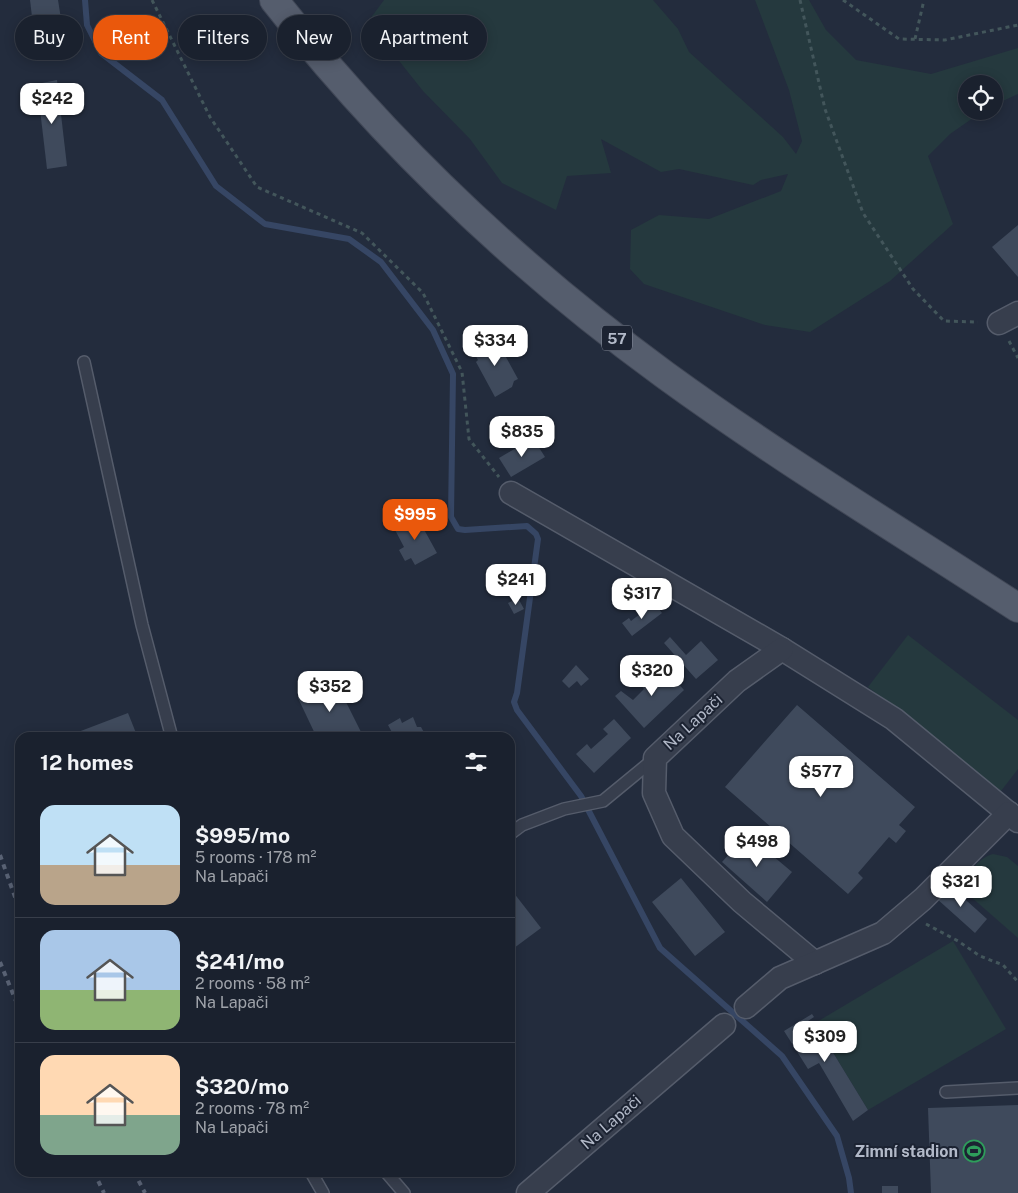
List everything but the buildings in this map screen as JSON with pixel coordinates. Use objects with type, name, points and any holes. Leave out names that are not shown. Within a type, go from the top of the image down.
[{"type":"main road","name":"57","points":[[274,0],[367,108],[429,172],[489,231],[610,333],[666,376],[768,446],[1018,608]]},
{"type":"street","name":"Na Lapači","points":[[511,494],[782,649],[894,719],[1014,817],[883,933],[780,978],[528,1193]]},
{"type":"street","name":"Na Lapači","points":[[782,649],[737,681],[655,758],[654,793],[673,836],[742,902],[815,963]]},
{"type":"lane","points":[[84,362],[142,625],[170,732]]},
{"type":"lane","points":[[515,830],[522,825],[570,808],[599,802],[655,758]]},
{"type":"lane","points":[[946,1092],[1018,1088]]},
{"type":"lane","points":[[313,1177],[323,1193]]},
{"type":"lane","points":[[390,1177],[404,1193]]},
{"type":"path","points":[[152,0],[210,117],[258,187],[362,232],[423,293],[462,372],[470,439],[511,494]]},
{"type":"path","points":[[800,0],[825,109],[863,212],[913,289],[944,321],[1009,318],[1018,358]]},
{"type":"path","points":[[843,0],[899,38],[946,40],[1018,25]]},
{"type":"path","points":[[915,39],[924,0]]},
{"type":"path","points":[[905,914],[958,941],[980,956],[1003,965],[1018,982]]},
{"type":"green space","points":[[384,0],[653,0],[678,29],[689,52],[783,137],[796,154],[802,141],[789,90],[755,0],[809,0],[826,30],[856,60],[931,74],[1018,48],[1018,94],[1003,101],[1003,75],[958,75],[958,120],[970,120],[950,134],[928,156],[953,224],[890,281],[810,332],[765,325],[644,284],[630,269],[631,230],[659,215],[709,219],[781,191],[788,174],[761,180],[753,185],[679,169],[661,172],[601,139],[611,173],[567,176],[556,210],[502,183],[470,139],[423,91],[398,60],[487,60],[487,15],[373,15]]},
{"type":"green space","points":[[908,635],[1018,720],[1018,769],[1001,791],[868,687]]},
{"type":"green space","points":[[993,854],[1007,857],[1018,866],[1018,938],[970,896],[969,883],[972,870],[981,860]]},
{"type":"green space","points":[[953,941],[1006,1029],[868,1110],[815,1023]]},
{"type":"waterway","points":[[85,0],[87,25],[101,53],[162,100],[216,186],[265,224],[349,239],[381,262],[433,330],[453,374],[451,517],[458,529],[527,526],[536,534],[538,539],[517,693],[514,702],[517,710],[581,796],[660,948],[782,1056],[837,1136],[849,1178],[851,1193]]},
{"type":"railway","points":[[0,855],[15,897]]},
{"type":"railway","points":[[0,962],[15,999]]},
{"type":"railway","points":[[96,1177],[104,1193]]},
{"type":"railway","points":[[137,1177],[145,1193]]},
{"type":"place","name":"Zimní stadion","points":[[974,1151]]}]
